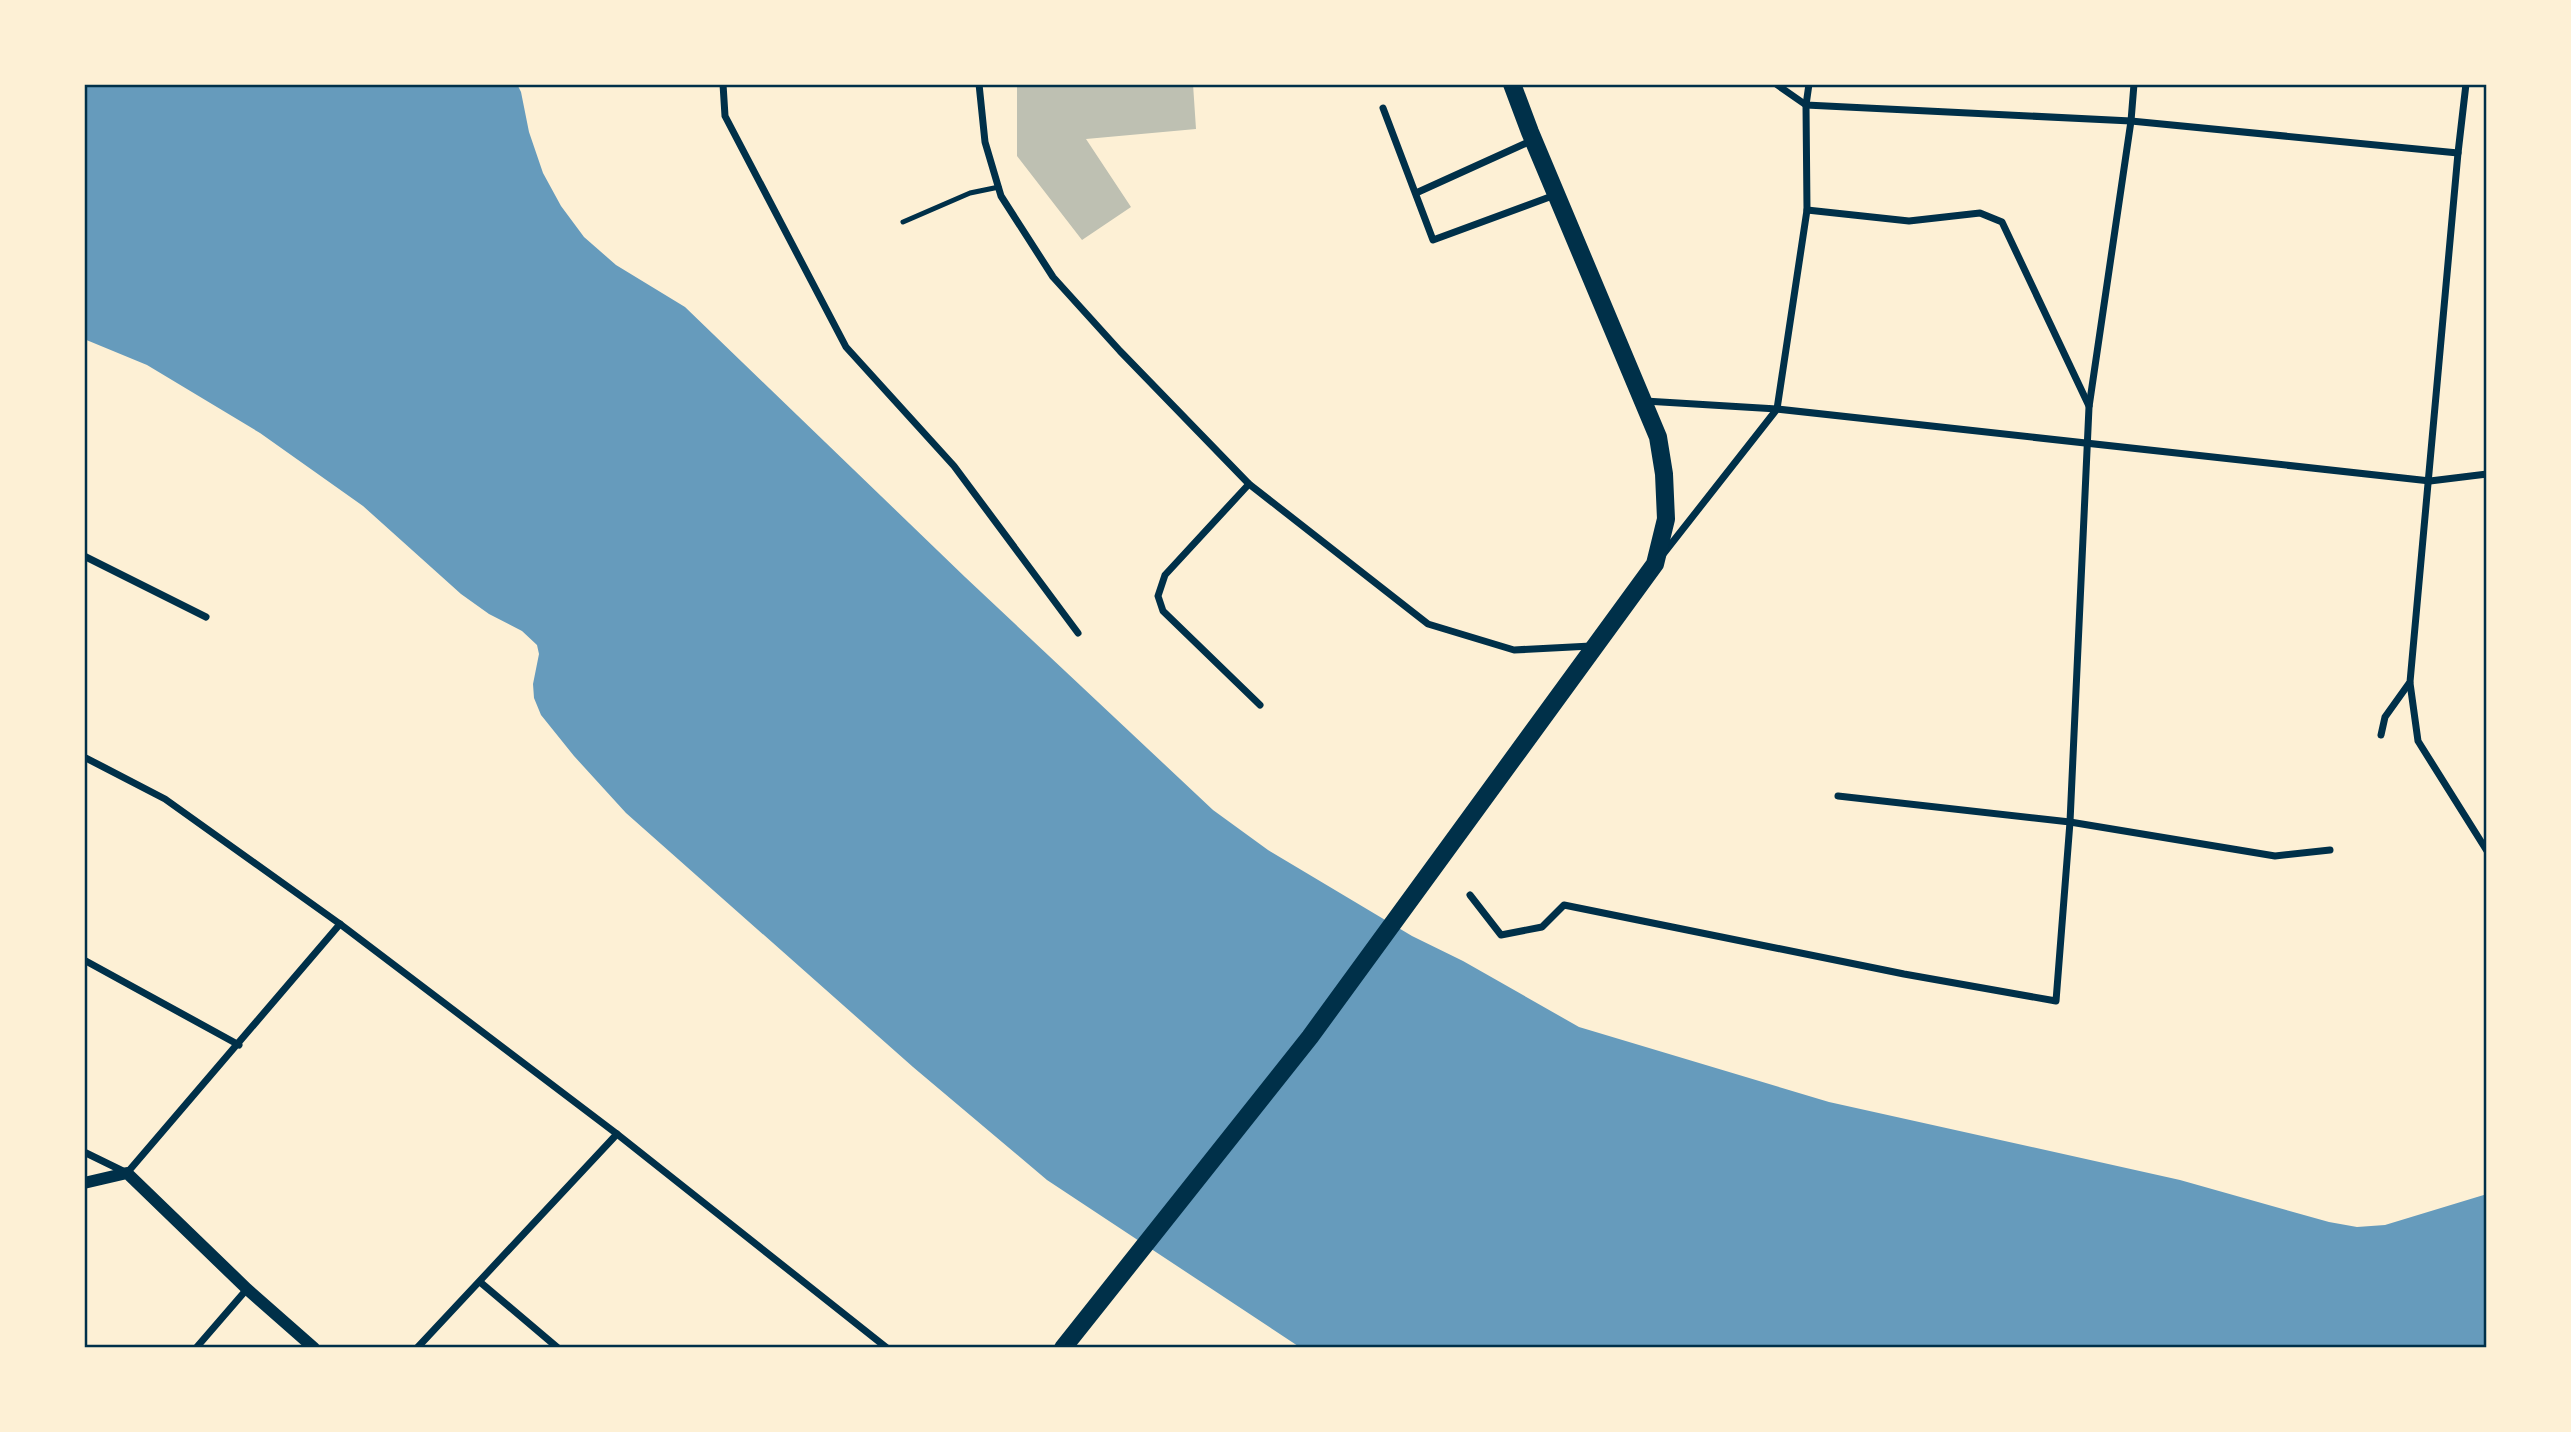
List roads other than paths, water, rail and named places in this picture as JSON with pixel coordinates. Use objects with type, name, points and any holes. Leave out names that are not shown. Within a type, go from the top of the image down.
[{"type":"main road","points":[[1065,1345],[1310,1037],[1655,564],[1666,519],[1664,474],[1658,437],[1512,84]]},
{"type":"street","points":[[723,84],[725,116],[846,347],[954,466],[1078,633]]},
{"type":"street","points":[[979,84],[985,142],[1001,196],[1053,277],[1248,484],[1428,624],[1514,650],[1595,646]]},
{"type":"street","points":[[1776,84],[1806,105],[2131,121],[2458,153]]},
{"type":"street","points":[[1655,564],[1777,409],[1807,210],[1806,105],[1809,84]]},
{"type":"street","points":[[1470,895],[1501,935],[1542,928],[1564,905],[1904,974],[2056,1001],[2070,822],[2089,407],[2131,121],[2134,84]]},
{"type":"street","points":[[2466,84],[2410,682],[2418,741],[2487,851]]},
{"type":"street","points":[[1383,108],[1433,240],[1556,194]]},
{"type":"street","points":[[1416,193],[1533,140]]},
{"type":"street","points":[[1807,210],[1909,221],[1980,213],[2002,222],[2089,407]]},
{"type":"street","points":[[1644,401],[1777,409],[2088,441],[2430,481],[2487,474]]},
{"type":"street","points":[[1248,484],[1165,575],[1158,596],[1163,611],[1260,705]]},
{"type":"street","points":[[84,556],[206,617]]},
{"type":"street","points":[[2381,735],[2385,717],[2410,682]]},
{"type":"street","points":[[84,757],[165,799],[340,924],[617,1134],[887,1348]]},
{"type":"street","points":[[1838,796],[2070,822],[2275,856],[2330,850]]},
{"type":"street","points":[[84,1183],[127,1173],[340,924]]},
{"type":"street","points":[[84,960],[239,1045]]},
{"type":"street","points":[[417,1348],[617,1134]]},
{"type":"street","points":[[84,1152],[127,1173],[247,1289],[314,1348]]},
{"type":"street","points":[[480,1282],[558,1348]]},
{"type":"street","points":[[196,1348],[247,1289]]},
{"type":"lane","points":[[903,222],[970,193],[999,187]]},
{"type":"water","points":[[84,84],[517,84],[543,173],[561,206],[584,237],[616,265],[685,307],[965,577],[1213,810],[1268,850],[1412,936],[1463,961],[1579,1027],[1829,1102],[2180,1180],[2329,1222],[2357,1227],[2385,1225],[2487,1194],[2487,1348],[1301,1348],[1047,1180],[913,1067],[626,813],[541,715],[534,698],[533,684],[539,654],[537,645],[522,631],[489,614],[461,594],[363,506],[260,433],[147,365],[84,339]]}]
